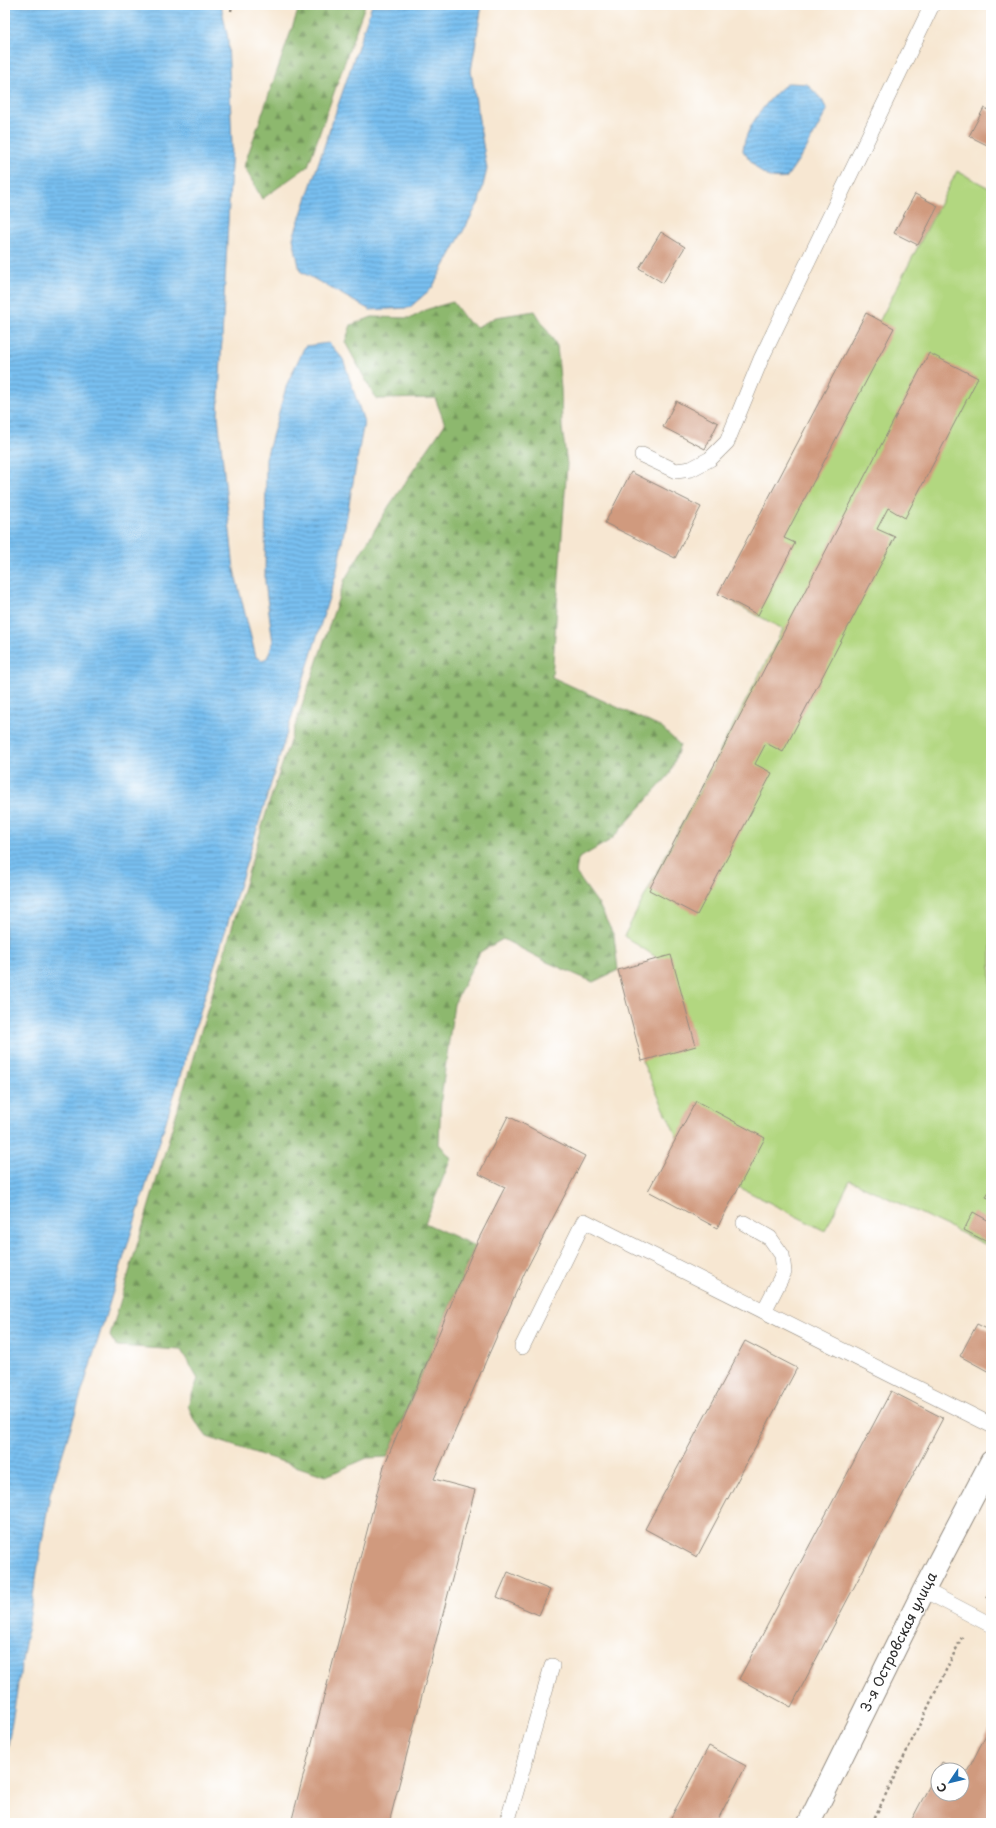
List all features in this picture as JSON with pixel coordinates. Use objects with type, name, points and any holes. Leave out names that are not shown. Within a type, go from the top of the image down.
[{"type":"street","name":"3-я Островская улица","points":[[809,1823],[924,1590],[991,1462]]},
{"type":"lane","points":[[642,456],[676,471],[691,469],[710,459],[727,442],[778,324],[932,5]]},
{"type":"lane","points":[[522,1347],[584,1221],[991,1425]]},
{"type":"lane","points":[[744,1222],[770,1238],[782,1255],[784,1272],[764,1311]]},
{"type":"lane","points":[[924,1590],[991,1625]]},
{"type":"lane","points":[[507,1823],[552,1666]]},
{"type":"path","points":[[231,11],[232,5]]},
{"type":"path","points":[[872,1823],[960,1639],[976,1617],[991,1591]]},
{"type":"green space","points":[[300,5],[365,5],[308,166],[262,199],[244,166]]},
{"type":"green space","points":[[957,171],[991,189],[991,1247],[850,1180],[825,1231],[739,1187],[677,1137],[642,1061],[659,959],[624,936],[783,629],[734,603]]},
{"type":"green space","points":[[453,302],[467,321],[477,327],[496,317],[535,311],[557,346],[561,389],[562,428],[567,464],[552,677],[662,728],[680,745],[670,774],[612,839],[578,859],[576,873],[599,905],[614,936],[618,970],[593,982],[547,962],[503,939],[480,952],[454,1004],[441,1098],[439,1144],[451,1158],[425,1223],[475,1246],[387,1457],[367,1458],[326,1476],[207,1437],[193,1418],[188,1405],[198,1379],[181,1350],[116,1346],[110,1336],[270,800],[345,579],[389,506],[445,424],[435,398],[376,399],[345,342],[351,325],[372,317],[411,318],[428,309]]},
{"type":"water","points":[[5,5],[221,5],[228,39],[232,146],[218,415],[234,570],[256,657],[262,660],[267,658],[273,643],[265,582],[266,458],[287,384],[305,346],[329,343],[343,359],[364,422],[336,575],[50,1494],[5,1763]]},
{"type":"water","points":[[372,5],[482,5],[471,71],[487,169],[479,202],[432,288],[409,308],[370,310],[300,271],[293,238]]},
{"type":"water","points":[[788,83],[807,84],[822,100],[827,110],[806,149],[786,178],[778,179],[772,178],[761,172],[743,151],[744,142],[748,132],[759,113],[766,104]]},
{"type":"building","points":[[984,108],[991,112],[991,147],[969,136]]},
{"type":"building","points":[[915,194],[938,206],[918,245],[894,233]]},
{"type":"building","points":[[661,232],[685,247],[663,283],[639,268]]},
{"type":"building","points":[[866,313],[894,328],[784,538],[795,543],[758,615],[718,594]]},
{"type":"building","points":[[929,353],[978,378],[905,518],[888,508],[877,529],[895,537],[783,752],[766,743],[755,764],[772,773],[697,915],[649,890]]},
{"type":"building","points":[[676,401],[718,423],[705,449],[663,427]]},
{"type":"building","points":[[631,472],[701,507],[675,558],[605,523]]},
{"type":"building","points":[[671,955],[696,1046],[642,1061],[618,970]]},
{"type":"building","points":[[696,1101],[765,1138],[717,1228],[648,1191]]},
{"type":"building","points":[[508,1116],[585,1156],[525,1272],[434,1479],[475,1490],[389,1823],[291,1823],[384,1466],[475,1246],[505,1187],[479,1174]]},
{"type":"building","points":[[991,1187],[991,1199],[986,1197]]},
{"type":"building","points":[[973,1212],[991,1222],[991,1244],[964,1230]]},
{"type":"building","points":[[977,1324],[991,1331],[991,1373],[960,1356]]},
{"type":"building","points":[[745,1341],[797,1368],[697,1557],[645,1529]]},
{"type":"building","points":[[891,1391],[943,1418],[791,1707],[739,1679]]},
{"type":"building","points":[[508,1572],[550,1590],[539,1615],[497,1597]]},
{"type":"building","points":[[991,1725],[991,1823],[910,1823],[930,1785],[930,1802],[970,1802],[970,1766]]},
{"type":"building","points":[[709,1746],[746,1766],[716,1823],[668,1823]]}]
